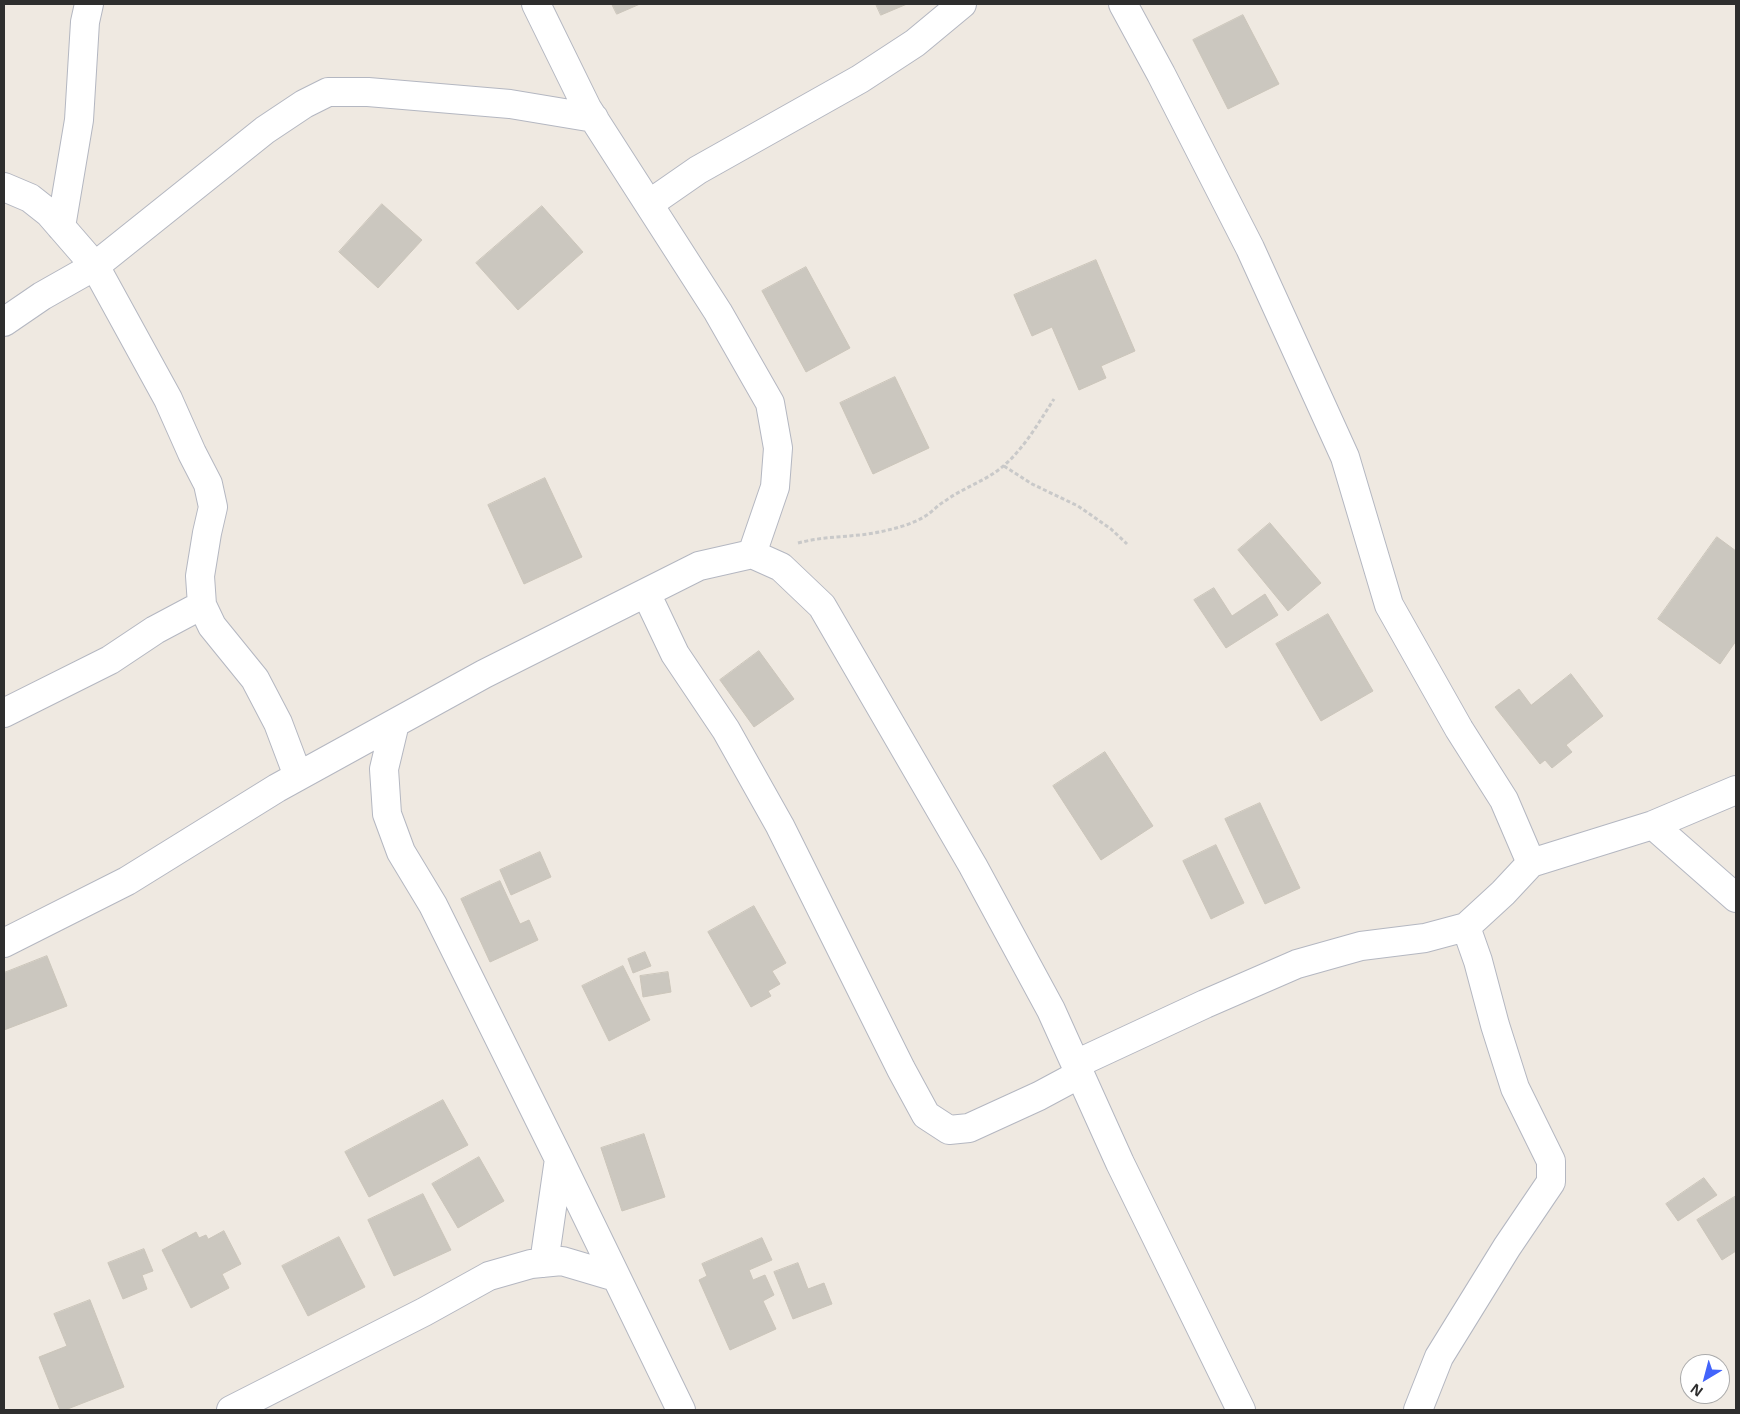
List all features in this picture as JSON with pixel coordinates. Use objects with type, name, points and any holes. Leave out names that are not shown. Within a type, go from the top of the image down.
[{"type":"street","points":[[61,227],[79,120],[85,22],[88,4]]},
{"type":"street","points":[[536,4],[594,118],[718,312],[770,403],[778,448],[775,487],[758,556]]},
{"type":"street","points":[[649,204],[698,170],[860,80],[916,43],[962,4]]},
{"type":"street","points":[[1123,4],[1250,248],[1345,457],[1389,605],[1459,729],[1504,800],[1531,863]]},
{"type":"street","points":[[4,322],[42,296],[95,266],[265,130],[304,104],[328,92],[368,92],[510,104],[594,118]]},
{"type":"street","points":[[4,188],[30,198],[49,213],[95,266],[168,399],[208,484],[213,507],[206,533],[200,576],[202,605],[212,626],[255,680],[278,723],[298,776]]},
{"type":"street","points":[[4,943],[127,881],[277,788],[484,674],[699,566],[758,556],[781,567],[822,606],[973,866],[1051,1010],[1120,1163],[1242,1410]]},
{"type":"street","points":[[646,593],[675,654],[726,730],[780,826],[901,1069],[926,1115],[949,1130],[969,1128],[1039,1096],[1078,1069],[1205,1004],[1297,964],[1361,946],[1425,938],[1466,927],[1503,893],[1531,863],[1653,825],[1736,790]]},
{"type":"street","points":[[4,713],[110,660],[155,630],[202,605]]},
{"type":"street","points":[[395,723],[384,768],[386,814],[401,852],[433,905],[559,1159],[680,1410]]},
{"type":"street","points":[[1653,825],[1736,898]]},
{"type":"street","points":[[1418,1410],[1439,1357],[1507,1247],[1551,1182],[1551,1161],[1515,1088],[1495,1025],[1478,961],[1466,927]]},
{"type":"street","points":[[544,1263],[559,1159]]},
{"type":"street","points":[[232,1410],[424,1312],[489,1276],[531,1264],[562,1261],[616,1277]]},
{"type":"path","points":[[758,556],[804,542],[862,536],[912,523],[927,515],[944,501],[994,473],[1011,460],[1038,425],[1054,399]]},
{"type":"path","points":[[1004,466],[1032,484],[1078,506],[1111,529],[1127,544]]},
{"type":"building","points":[[612,4],[640,4],[617,14]]},
{"type":"building","points":[[876,4],[907,4],[881,15]]},
{"type":"building","points":[[1243,15],[1279,84],[1228,109],[1193,40]]},
{"type":"building","points":[[382,204],[422,240],[378,288],[339,252]]},
{"type":"building","points":[[542,206],[583,252],[518,310],[476,263]]},
{"type":"building","points":[[1096,260],[1135,351],[1101,366],[1106,378],[1079,390],[1052,327],[1032,336],[1014,295]]},
{"type":"building","points":[[806,267],[850,348],[806,372],[762,291]]},
{"type":"building","points":[[895,377],[929,448],[873,474],[840,403]]},
{"type":"building","points":[[545,478],[582,557],[524,584],[488,505]]},
{"type":"building","points":[[1270,523],[1321,583],[1288,611],[1238,550]]},
{"type":"building","points":[[1717,537],[1736,551],[1736,641],[1720,664],[1658,619]]},
{"type":"building","points":[[1214,588],[1232,616],[1265,594],[1278,615],[1226,648],[1194,600]]},
{"type":"building","points":[[1328,614],[1373,691],[1321,721],[1276,644]]},
{"type":"building","points":[[759,651],[794,699],[754,727],[720,680]]},
{"type":"building","points":[[1571,674],[1603,716],[1566,745],[1572,752],[1552,768],[1545,760],[1540,764],[1495,707],[1519,689],[1531,705]]},
{"type":"building","points":[[1105,752],[1153,826],[1101,860],[1053,786]]},
{"type":"building","points":[[1260,803],[1300,888],[1265,904],[1225,819]]},
{"type":"building","points":[[1216,845],[1244,903],[1211,919],[1183,861]]},
{"type":"building","points":[[540,852],[551,877],[511,895],[500,870]]},
{"type":"building","points":[[500,881],[520,924],[529,920],[538,940],[490,962],[461,899]]},
{"type":"building","points":[[754,906],[786,963],[772,971],[780,984],[768,991],[771,996],[751,1007],[708,932]]},
{"type":"building","points":[[645,952],[651,966],[633,973],[628,959]]},
{"type":"building","points":[[47,956],[67,1006],[4,1030],[4,973]]},
{"type":"building","points":[[623,966],[650,1020],[609,1041],[582,986]]},
{"type":"building","points":[[668,972],[671,992],[643,997],[640,976]]},
{"type":"building","points":[[443,1100],[468,1145],[369,1197],[345,1152]]},
{"type":"building","points":[[644,1134],[665,1197],[622,1211],[601,1148]]},
{"type":"building","points":[[479,1157],[504,1201],[458,1228],[432,1184]]},
{"type":"building","points":[[1704,1178],[1717,1195],[1678,1221],[1666,1204]]},
{"type":"building","points":[[423,1194],[451,1250],[394,1276],[368,1220]]},
{"type":"building","points":[[1736,1196],[1736,1251],[1722,1260],[1697,1220]]},
{"type":"building","points":[[224,1231],[241,1264],[222,1274],[229,1288],[191,1308],[162,1250],[196,1232],[199,1238],[206,1235],[208,1239]]},
{"type":"building","points":[[339,1237],[365,1287],[308,1316],[282,1266]]},
{"type":"building","points":[[762,1238],[772,1260],[749,1270],[753,1280],[765,1275],[774,1295],[763,1301],[776,1329],[730,1350],[699,1280],[707,1276],[702,1264]]},
{"type":"building","points":[[144,1249],[153,1271],[142,1275],[147,1289],[123,1299],[108,1263]]},
{"type":"building","points":[[798,1263],[808,1289],[824,1283],[832,1304],[793,1319],[774,1272]]},
{"type":"building","points":[[90,1300],[124,1387],[65,1410],[60,1410],[39,1357],[67,1346],[54,1314]]}]
